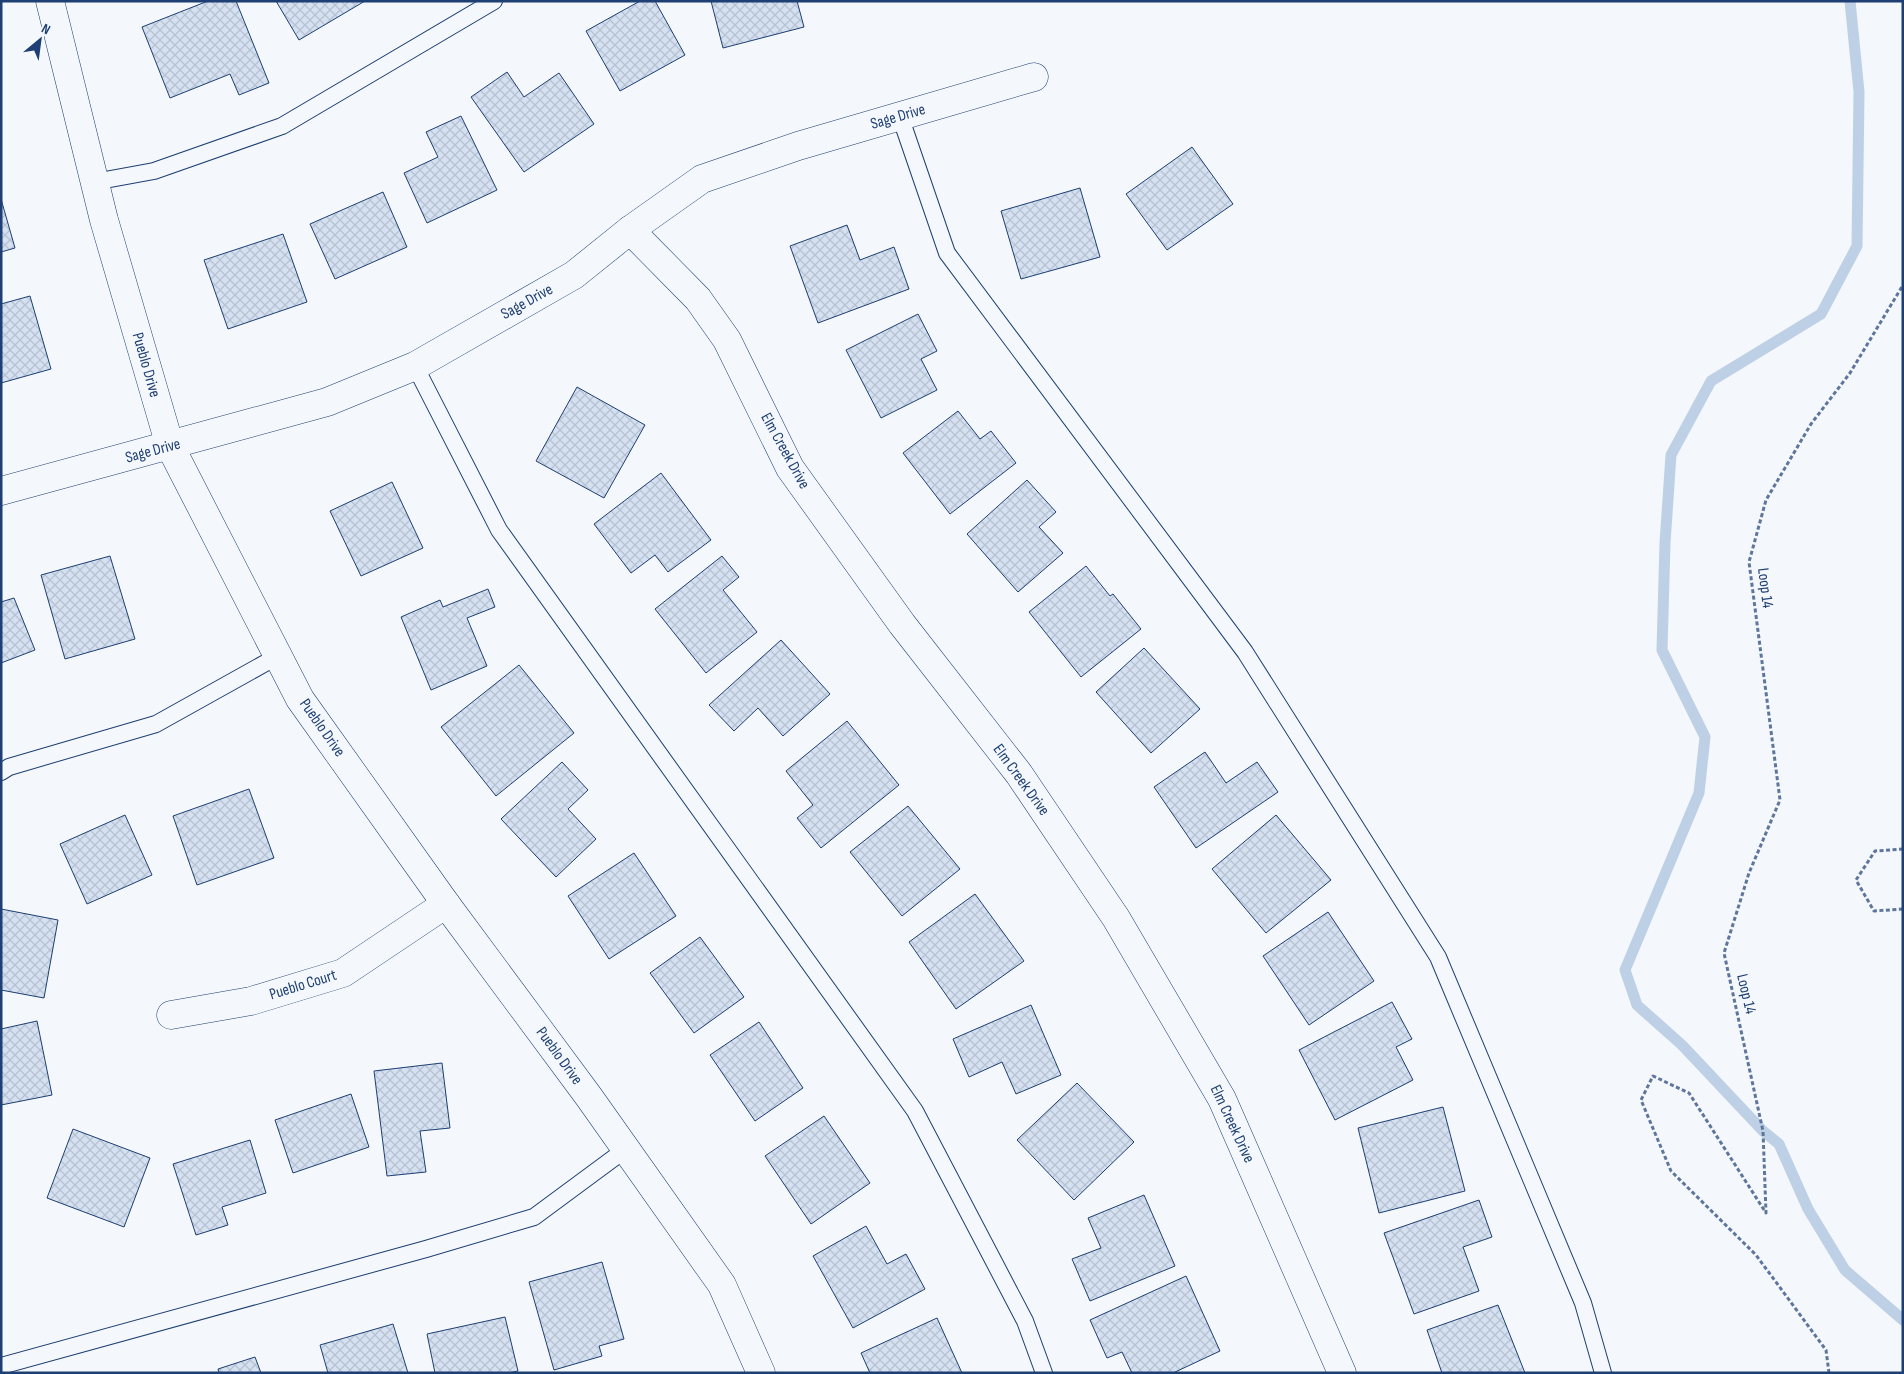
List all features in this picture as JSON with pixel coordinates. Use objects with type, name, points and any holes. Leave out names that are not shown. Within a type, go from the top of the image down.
[{"type":"street","name":"Pueblo Drive","points":[[50,1],[94,182],[170,446],[300,699],[446,904],[626,1149],[722,1285],[761,1373]]},
{"type":"street","name":"Sage Drive","points":[[1,491],[327,402],[415,366],[574,276],[630,230],[702,179],[798,146],[1034,77]]},
{"type":"street","name":"Elm Creek Drive","points":[[630,230],[698,299],[726,340],[790,468],[902,624],[1019,774],[1116,918],[1222,1099],[1342,1373]]},
{"type":"street","name":"Pueblo Court","points":[[171,1015],[251,1001],[343,973],[446,904]]},
{"type":"lane","points":[[94,182],[154,172],[282,126],[494,1]]},
{"type":"lane","points":[[900,116],[947,253],[1244,652],[1438,957],[1583,1303],[1603,1373]]},
{"type":"lane","points":[[415,366],[499,530],[915,1111],[1026,1321],[1044,1373]]},
{"type":"lane","points":[[1,772],[9,766],[156,724],[278,656]]},
{"type":"lane","points":[[1,1366],[426,1250],[534,1216],[626,1149]]},
{"type":"path","name":"Loop 14","points":[[1830,1373],[1826,1350],[1756,1255],[1671,1171],[1641,1100],[1653,1076],[1689,1093],[1766,1213],[1763,1131],[1724,952],[1749,873],[1780,800],[1749,562],[1766,500],[1811,424],[1850,373],[1903,285]]},
{"type":"path","points":[[1903,850],[1875,852],[1856,880],[1874,910],[1903,909]]},
{"type":"building","points":[[208,1],[236,1],[269,83],[239,95],[230,74],[170,98],[142,27]]},
{"type":"building","points":[[276,1],[365,1],[299,40]]},
{"type":"building","points":[[640,1],[655,1],[685,55],[620,91],[586,31]]},
{"type":"building","points":[[711,1],[797,1],[804,27],[723,48]]},
{"type":"building","points":[[507,72],[524,97],[559,73],[594,124],[524,172],[471,97]]},
{"type":"building","points":[[461,116],[497,190],[427,223],[404,173],[438,157],[426,132]]},
{"type":"building","points":[[1192,147],[1233,204],[1167,250],[1126,194]]},
{"type":"building","points":[[1080,188],[1100,257],[1021,279],[1001,211]]},
{"type":"building","points":[[383,192],[407,247],[335,279],[310,224]]},
{"type":"building","points":[[1,199],[15,248],[1,252]]},
{"type":"building","points":[[847,225],[860,260],[894,247],[909,289],[818,323],[790,246]]},
{"type":"building","points":[[283,234],[307,302],[228,329],[204,260]]},
{"type":"building","points":[[30,296],[51,369],[1,383],[1,304]]},
{"type":"building","points":[[918,314],[937,351],[921,359],[937,390],[881,418],[846,350]]},
{"type":"building","points":[[577,387],[645,425],[604,498],[536,461]]},
{"type":"building","points":[[958,411],[980,439],[991,431],[1016,463],[950,514],[903,453]]},
{"type":"building","points":[[661,473],[711,540],[668,572],[655,555],[631,573],[594,524]]},
{"type":"building","points":[[1027,480],[1056,512],[1039,527],[1063,553],[1018,592],[967,534]]},
{"type":"building","points":[[392,482],[423,548],[361,576],[330,511]]},
{"type":"building","points":[[110,556],[135,639],[65,659],[41,575]]},
{"type":"building","points":[[722,556],[739,577],[723,590],[757,632],[706,673],[655,609]]},
{"type":"building","points":[[1086,566],[1110,596],[1113,594],[1141,629],[1081,677],[1029,612]]},
{"type":"building","points":[[488,589],[495,607],[467,618],[487,666],[431,690],[401,617],[440,600],[443,607]]},
{"type":"building","points":[[14,598],[35,650],[1,663],[1,602]]},
{"type":"building","points":[[781,640],[830,694],[783,736],[758,708],[734,731],[709,705]]},
{"type":"building","points":[[1144,648],[1200,709],[1151,753],[1096,692]]},
{"type":"building","points":[[519,665],[574,733],[496,796],[441,727]]},
{"type":"building","points":[[847,721],[899,785],[821,848],[797,818],[813,805],[786,771]]},
{"type":"building","points":[[1205,752],[1226,783],[1257,762],[1278,792],[1196,848],[1154,787]]},
{"type":"building","points":[[562,762],[588,790],[568,809],[596,839],[556,877],[501,819]]},
{"type":"building","points":[[249,789],[274,858],[197,885],[173,816]]},
{"type":"building","points":[[908,806],[960,869],[902,916],[850,852]]},
{"type":"building","points":[[125,815],[152,875],[87,904],[60,844]]},
{"type":"building","points":[[1276,815],[1331,880],[1266,933],[1212,869]]},
{"type":"building","points":[[634,853],[676,916],[609,959],[568,896]]},
{"type":"building","points":[[975,894],[1024,961],[956,1009],[909,942]]},
{"type":"building","points":[[1,909],[58,920],[44,998],[1,990]]},
{"type":"building","points":[[1328,912],[1374,981],[1309,1025],[1263,956]]},
{"type":"building","points":[[700,937],[744,997],[694,1033],[650,973]]},
{"type":"building","points":[[1392,1002],[1412,1039],[1396,1047],[1413,1080],[1335,1120],[1299,1050]]},
{"type":"building","points":[[1031,1005],[1061,1075],[1016,1094],[1002,1062],[969,1077],[953,1039]]},
{"type":"building","points":[[37,1021],[52,1095],[1,1105],[1,1029]]},
{"type":"building","points":[[759,1022],[803,1088],[755,1121],[710,1055]]},
{"type":"building","points":[[442,1063],[450,1128],[420,1131],[426,1172],[387,1176],[374,1071]]},
{"type":"building","points":[[1077,1083],[1134,1142],[1074,1200],[1017,1140]]},
{"type":"building","points":[[351,1094],[369,1147],[293,1173],[275,1120]]},
{"type":"building","points":[[1443,1107],[1465,1191],[1379,1213],[1358,1128]]},
{"type":"building","points":[[824,1116],[870,1183],[811,1224],[765,1156]]},
{"type":"building","points":[[73,1129],[150,1158],[124,1227],[47,1198]]},
{"type":"building","points":[[250,1140],[266,1193],[222,1207],[228,1225],[196,1235],[173,1164]]},
{"type":"building","points":[[1144,1195],[1175,1266],[1090,1301],[1072,1259],[1101,1248],[1088,1218]]},
{"type":"building","points":[[1479,1200],[1492,1237],[1463,1247],[1479,1291],[1414,1314],[1384,1233]]},
{"type":"building","points":[[866,1226],[887,1264],[906,1254],[925,1289],[853,1328],[813,1256]]},
{"type":"building","points":[[602,1262],[624,1339],[599,1346],[602,1356],[554,1370],[529,1282]]},
{"type":"building","points":[[1186,1276],[1220,1351],[1173,1373],[1132,1373],[1122,1352],[1107,1358],[1090,1320]]},
{"type":"building","points":[[1498,1305],[1525,1373],[1442,1373],[1427,1330]]},
{"type":"building","points":[[505,1317],[518,1371],[508,1373],[435,1373],[427,1334]]},
{"type":"building","points":[[937,1318],[962,1373],[870,1373],[861,1353]]},
{"type":"building","points":[[393,1324],[408,1373],[328,1373],[320,1345]]},
{"type":"building","points":[[255,1357],[261,1373],[219,1373],[218,1369]]},
{"type":"waterway","points":[[1850,1],[1859,92],[1857,246],[1821,314],[1711,381],[1671,455],[1665,543],[1662,650],[1705,737],[1699,793],[1625,970],[1637,1005],[1682,1045],[1763,1131],[1779,1144],[1808,1209],[1845,1270],[1903,1320]]}]
